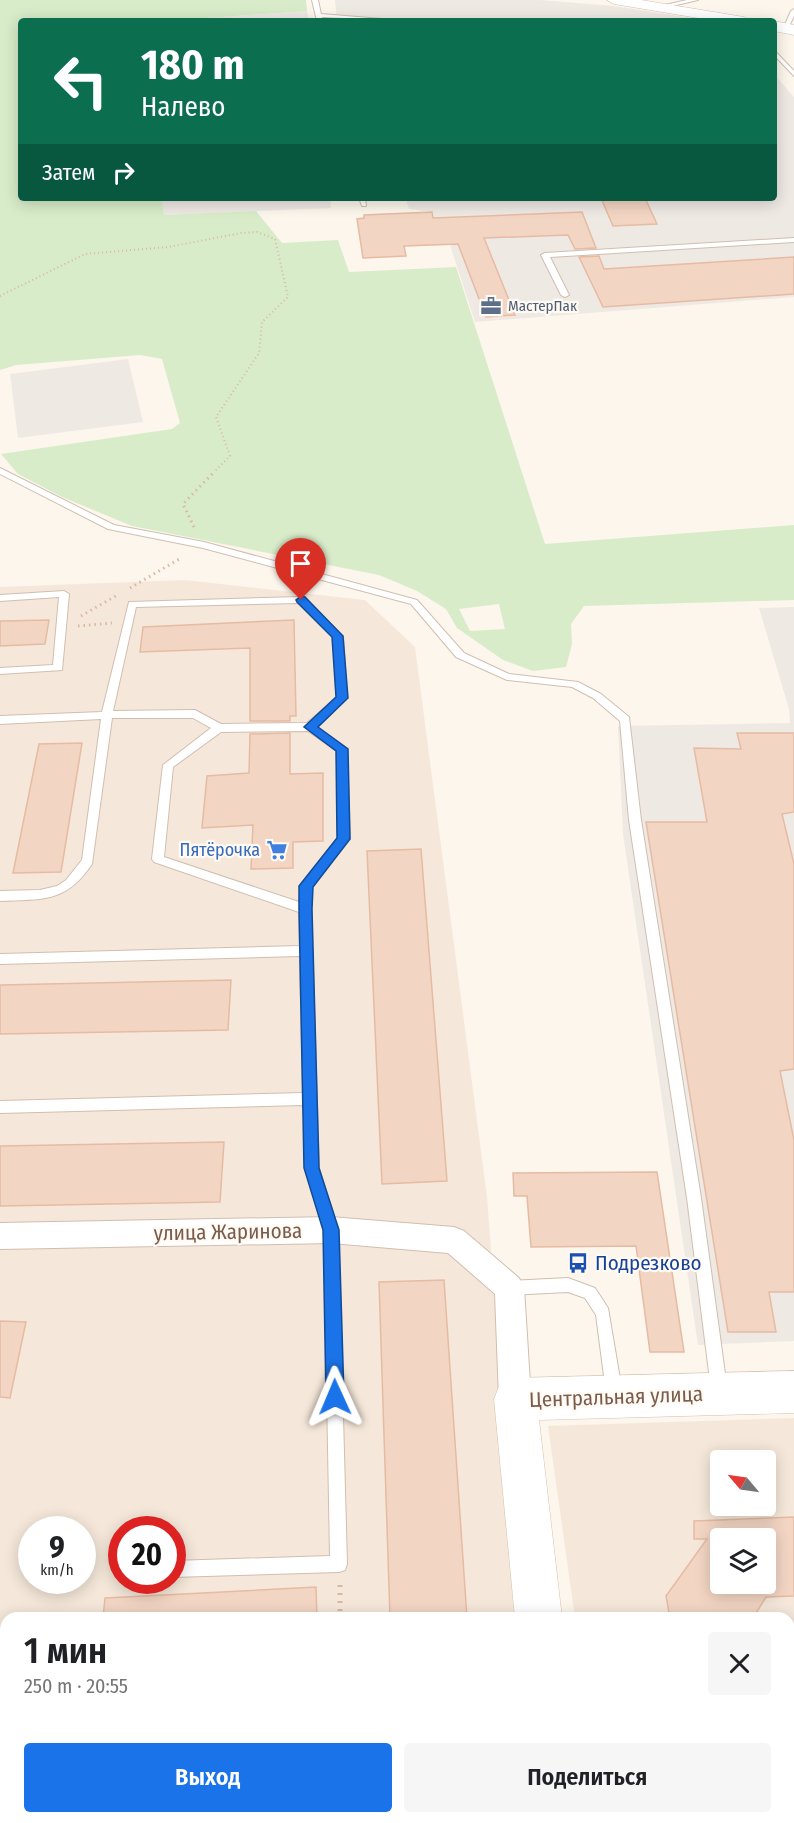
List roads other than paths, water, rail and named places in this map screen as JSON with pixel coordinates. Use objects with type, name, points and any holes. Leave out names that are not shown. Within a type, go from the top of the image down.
[{"type":"street","points":[[609,0],[726,18]]},
{"type":"street","points":[[614,0],[632,3]]},
{"type":"street","name":"улица Жаринова","points":[[0,1236],[331,1230],[454,1240],[509,1288]]},
{"type":"street","points":[[509,1288],[515,1400]]},
{"type":"street","name":"Центральная улица","points":[[537,1612],[515,1400],[794,1392]]},
{"type":"lane","points":[[315,0],[319,18]]},
{"type":"lane","points":[[659,7],[695,0]]},
{"type":"lane","points":[[784,28],[794,11]]},
{"type":"lane","points":[[777,55],[794,74]]},
{"type":"lane","points":[[565,295],[545,255],[794,240]]},
{"type":"lane","points":[[0,471],[111,527],[204,545],[414,602],[460,655],[507,677],[574,684],[597,696],[626,720],[635,820],[694,1198],[720,1394]]},
{"type":"lane","points":[[0,598],[64,594],[58,668],[0,671]]},
{"type":"lane","points":[[0,896],[58,892],[77,880],[88,861],[107,715],[132,604],[301,600],[338,636],[342,698],[310,727]]},
{"type":"lane","points":[[0,720],[195,714],[219,728],[310,727],[342,749],[344,839],[306,886],[305,909],[312,1168],[331,1230],[339,1564],[186,1569]]},
{"type":"lane","points":[[219,728],[168,765],[158,859],[305,909]]},
{"type":"lane","points":[[0,959],[306,951]]},
{"type":"lane","points":[[0,1107],[309,1099]]},
{"type":"lane","points":[[509,1288],[568,1286],[590,1293],[603,1313],[614,1396]]},
{"type":"place","name":"МастерПак","points":[[491,306]]},
{"type":"place","name":"Пятёрочка","points":[[277,850]]},
{"type":"place","name":"Подрезково","points":[[578,1263]]}]
